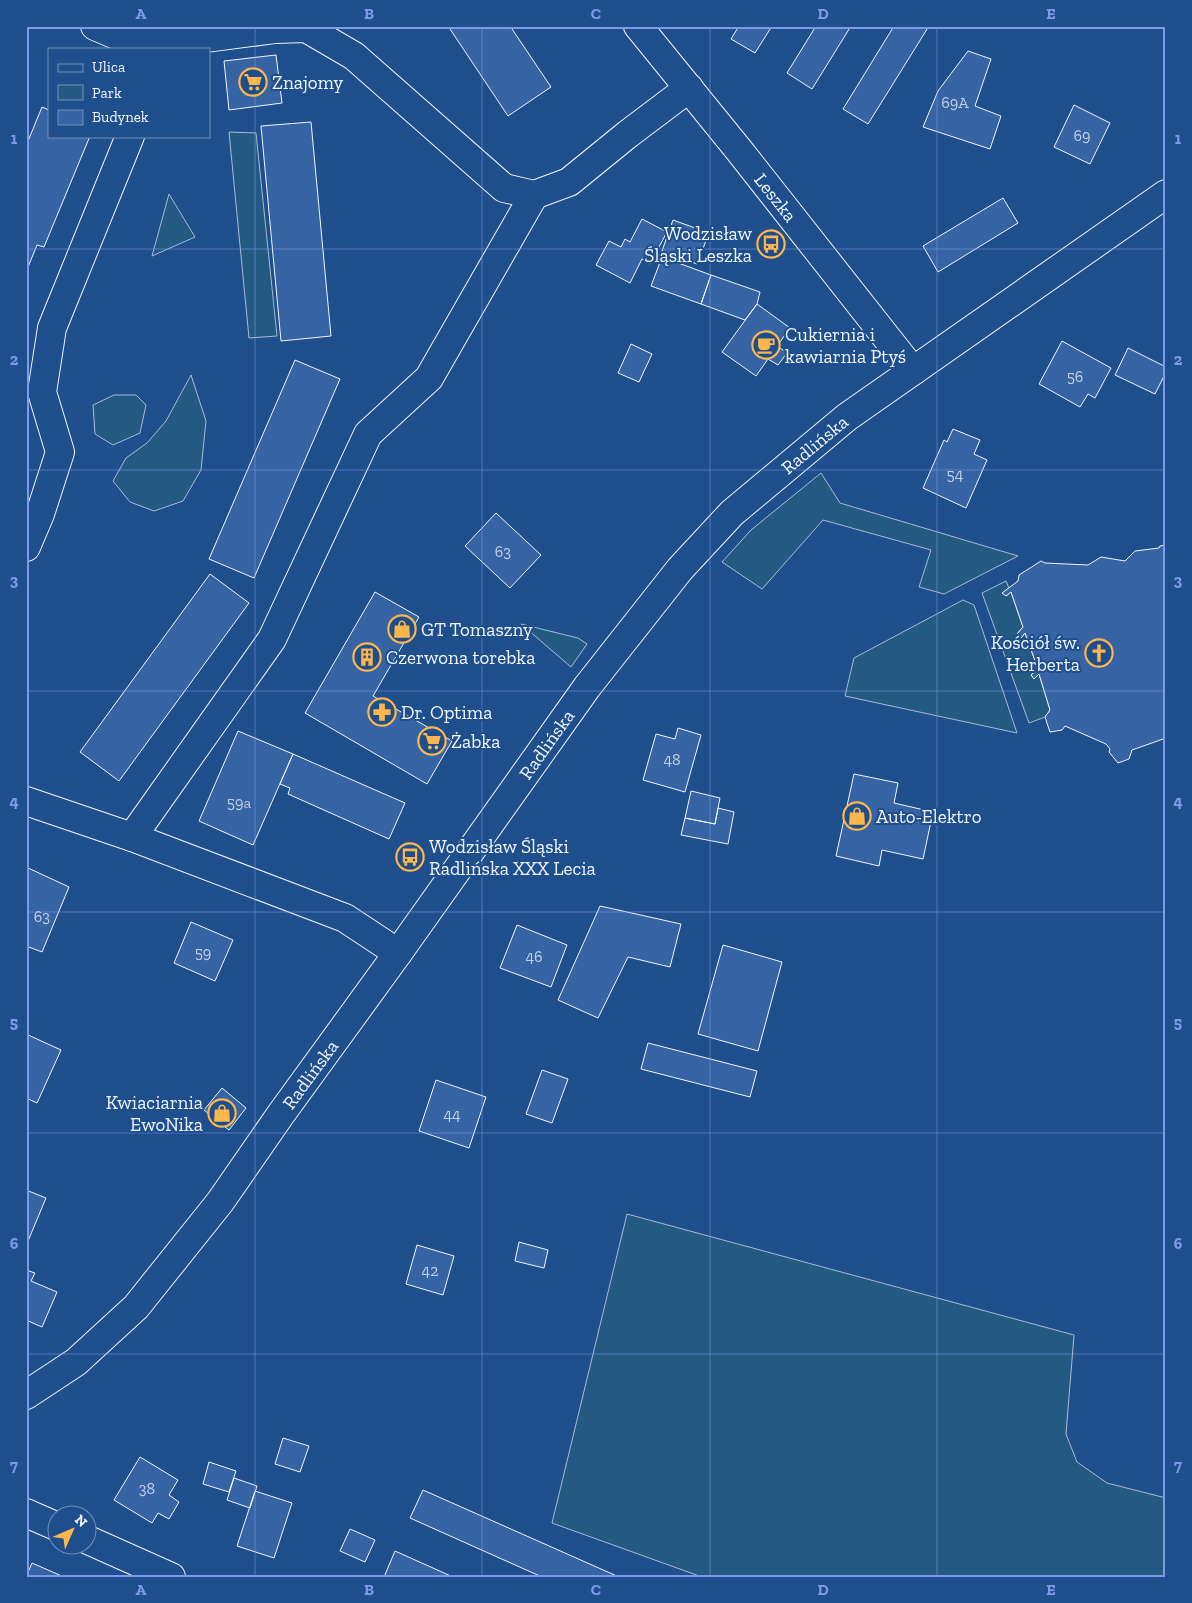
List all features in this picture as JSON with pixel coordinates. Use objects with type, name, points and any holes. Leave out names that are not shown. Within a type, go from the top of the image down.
[{"type":"street","points":[[95,26],[135,43],[167,46],[275,29],[306,28],[354,56],[504,188],[534,195],[569,182],[689,88]]},
{"type":"street","name":"Leszka","points":[[638,26],[912,370]]},
{"type":"street","points":[[26,547],[40,514],[60,452],[42,392],[52,328],[129,138]]},
{"type":"street","name":"Radlińska","points":[[26,1395],[76,1362],[136,1307],[220,1202],[583,693],[680,569],[732,513],[846,417],[1166,194]]},
{"type":"street","points":[[132,836],[272,639],[368,434],[429,378],[534,195]]},
{"type":"street","points":[[26,801],[132,836],[345,918],[398,953]]},
{"type":"street","points":[[26,1513],[48,1523]]},
{"type":"street","points":[[98,1544],[171,1577]]},
{"type":"green space","points":[[229,132],[256,133],[277,336],[249,338]]},
{"type":"green space","points":[[169,194],[195,237],[152,256]]},
{"type":"green space","points":[[191,375],[206,421],[201,470],[183,501],[154,511],[130,502],[113,481],[126,458],[147,443],[166,421]]},
{"type":"green space","points":[[114,395],[136,395],[146,405],[140,433],[113,445],[95,434],[93,405]]},
{"type":"green space","points":[[821,473],[840,503],[1018,556],[944,594],[919,587],[931,550],[823,520],[762,589],[722,562],[751,530]]},
{"type":"green space","points":[[1006,581],[1009,588],[1003,593],[1006,596],[1011,592],[1023,627],[1017,634],[1021,638],[1025,633],[1038,669],[1031,675],[1034,678],[1039,674],[1050,710],[1045,717],[1029,723],[982,593]]},
{"type":"green space","points":[[963,600],[974,605],[1017,733],[845,696],[854,658]]},
{"type":"green space","points":[[521,624],[578,638],[587,644],[571,667]]},
{"type":"green space","points":[[627,1214],[1074,1335],[1066,1434],[1077,1462],[1107,1483],[1166,1498],[1166,1577],[702,1577],[552,1523]]},
{"type":"building","points":[[448,26],[510,26],[551,87],[508,116]]},
{"type":"building","points":[[739,26],[772,26],[755,53],[731,39]]},
{"type":"building","points":[[816,26],[851,26],[812,89],[787,73]]},
{"type":"building","points":[[894,26],[929,26],[868,124],[843,109]]},
{"type":"building","points":[[968,51],[991,59],[975,106],[1001,116],[990,149],[923,127],[938,91]]},
{"type":"building","name":"Znajomy","points":[[276,55],[282,103],[229,110],[224,61]]},
{"type":"building","points":[[1074,105],[1110,123],[1090,164],[1054,147]]},
{"type":"building","points":[[42,107],[48,110],[48,138],[89,138],[44,247],[37,245],[26,272],[26,146]]},
{"type":"building","points":[[311,122],[331,336],[281,341],[261,126]]},
{"type":"building","points":[[1003,198],[1018,223],[938,272],[923,246]]},
{"type":"building","points":[[642,219],[667,232],[650,264],[642,259],[630,283],[596,265],[609,241],[621,247],[625,239],[630,242]]},
{"type":"building","points":[[673,220],[709,233],[697,264],[662,251]]},
{"type":"building","points":[[662,257],[711,275],[701,304],[651,286]]},
{"type":"building","points":[[711,275],[760,292],[757,304],[745,320],[701,304]]},
{"type":"building","points":[[757,304],[790,328],[777,346],[787,353],[778,365],[768,359],[756,376],[722,352]]},
{"type":"building","points":[[1062,341],[1111,368],[1095,398],[1088,394],[1080,407],[1039,384]]},
{"type":"building","points":[[631,344],[652,354],[639,382],[618,373]]},
{"type":"building","points":[[1128,348],[1166,367],[1166,372],[1155,394],[1115,375]]},
{"type":"building","points":[[295,360],[340,379],[254,578],[209,559]]},
{"type":"building","points":[[953,429],[980,440],[974,454],[987,460],[966,508],[923,488],[944,440],[947,442]]},
{"type":"building","points":[[496,513],[541,555],[510,588],[465,546]]},
{"type":"building","name":"Kościół św. Herberta","points":[[1166,545],[1166,738],[1132,750],[1129,759],[1118,763],[1109,752],[1110,749],[1106,744],[1065,726],[1062,730],[1050,732],[1045,717],[1050,710],[1039,674],[1034,679],[1031,675],[1038,669],[1025,633],[1021,638],[1017,634],[1023,627],[1011,592],[1006,596],[1002,593],[1018,581],[1019,575],[1041,561],[1045,563],[1088,565],[1101,557],[1125,561],[1135,551],[1159,548]]},
{"type":"building","points":[[210,574],[249,603],[119,781],[80,752]]},
{"type":"building","name":"Czerwona torebka","points":[[375,592],[419,617],[373,696],[452,741],[427,784],[305,713]]},
{"type":"building","points":[[678,728],[701,735],[685,792],[643,780],[656,734],[675,739]]},
{"type":"building","points":[[238,731],[293,754],[253,845],[199,821]]},
{"type":"building","points":[[293,754],[405,803],[389,839],[288,794],[290,788],[280,784]]},
{"type":"building","points":[[854,774],[898,783],[894,803],[933,812],[923,859],[882,850],[879,866],[836,856]]},
{"type":"building","points":[[691,791],[720,798],[715,824],[685,818]]},
{"type":"building","points":[[718,808],[734,812],[728,844],[681,835],[685,818],[715,824]]},
{"type":"building","points":[[26,867],[69,887],[42,952],[26,946]]},
{"type":"building","points":[[600,906],[681,924],[670,967],[628,957],[598,1018],[558,1000]]},
{"type":"building","points":[[191,922],[233,940],[215,981],[174,963]]},
{"type":"building","points":[[517,925],[567,945],[551,987],[500,968]]},
{"type":"building","points":[[723,945],[782,962],[758,1051],[698,1034]]},
{"type":"building","points":[[26,1034],[61,1050],[37,1103],[26,1098]]},
{"type":"building","points":[[648,1043],[757,1071],[750,1097],[641,1069]]},
{"type":"building","points":[[542,1070],[568,1079],[552,1123],[526,1114]]},
{"type":"building","points":[[436,1080],[486,1097],[469,1148],[419,1131]]},
{"type":"building","points":[[222,1088],[246,1108],[229,1130],[204,1110]]},
{"type":"building","points":[[26,1190],[46,1198],[28,1241],[26,1240]]},
{"type":"building","points":[[519,1242],[548,1250],[544,1268],[515,1261]]},
{"type":"building","points":[[417,1245],[454,1256],[443,1295],[406,1284]]},
{"type":"building","points":[[26,1270],[35,1273],[31,1281],[57,1292],[42,1327],[26,1320]]},
{"type":"building","points":[[283,1438],[309,1446],[300,1472],[275,1464]]},
{"type":"building","points":[[140,1457],[178,1480],[169,1495],[179,1502],[169,1519],[158,1513],[152,1523],[114,1500]]},
{"type":"building","points":[[209,1462],[236,1471],[229,1492],[203,1484]]},
{"type":"building","points":[[234,1478],[257,1486],[250,1508],[227,1500]]},
{"type":"building","points":[[423,1490],[619,1577],[542,1577],[410,1518]]},
{"type":"building","points":[[255,1491],[292,1503],[274,1558],[237,1546]]},
{"type":"building","points":[[350,1529],[375,1540],[365,1562],[340,1551]]},
{"type":"building","points":[[395,1551],[453,1577],[384,1577]]},
{"type":"building","points":[[32,1563],[64,1577],[26,1577]]},
{"type":"place","name":"Znajomy","points":[[253,82]]},
{"type":"place","name":"Wodzisław Śląski Leszka","points":[[771,244]]},
{"type":"place","name":"Cukiernia i kawiarnia Ptyś","points":[[766,345]]},
{"type":"place","name":"GT Tomaszny","points":[[402,629]]},
{"type":"place","name":"Kościół św. Herberta","points":[[1099,653]]},
{"type":"place","name":"Czerwona torebka","points":[[367,657]]},
{"type":"place","name":"Dr. Optima","points":[[382,712]]},
{"type":"place","name":"Żabka","points":[[432,741]]},
{"type":"place","name":"Auto-Elektro","points":[[857,816]]},
{"type":"place","name":"Wodzisław Śląski Radlińska XXX Lecia","points":[[410,857]]},
{"type":"place","name":"Kwiaciarnia EwoNika","points":[[222,1113]]}]
